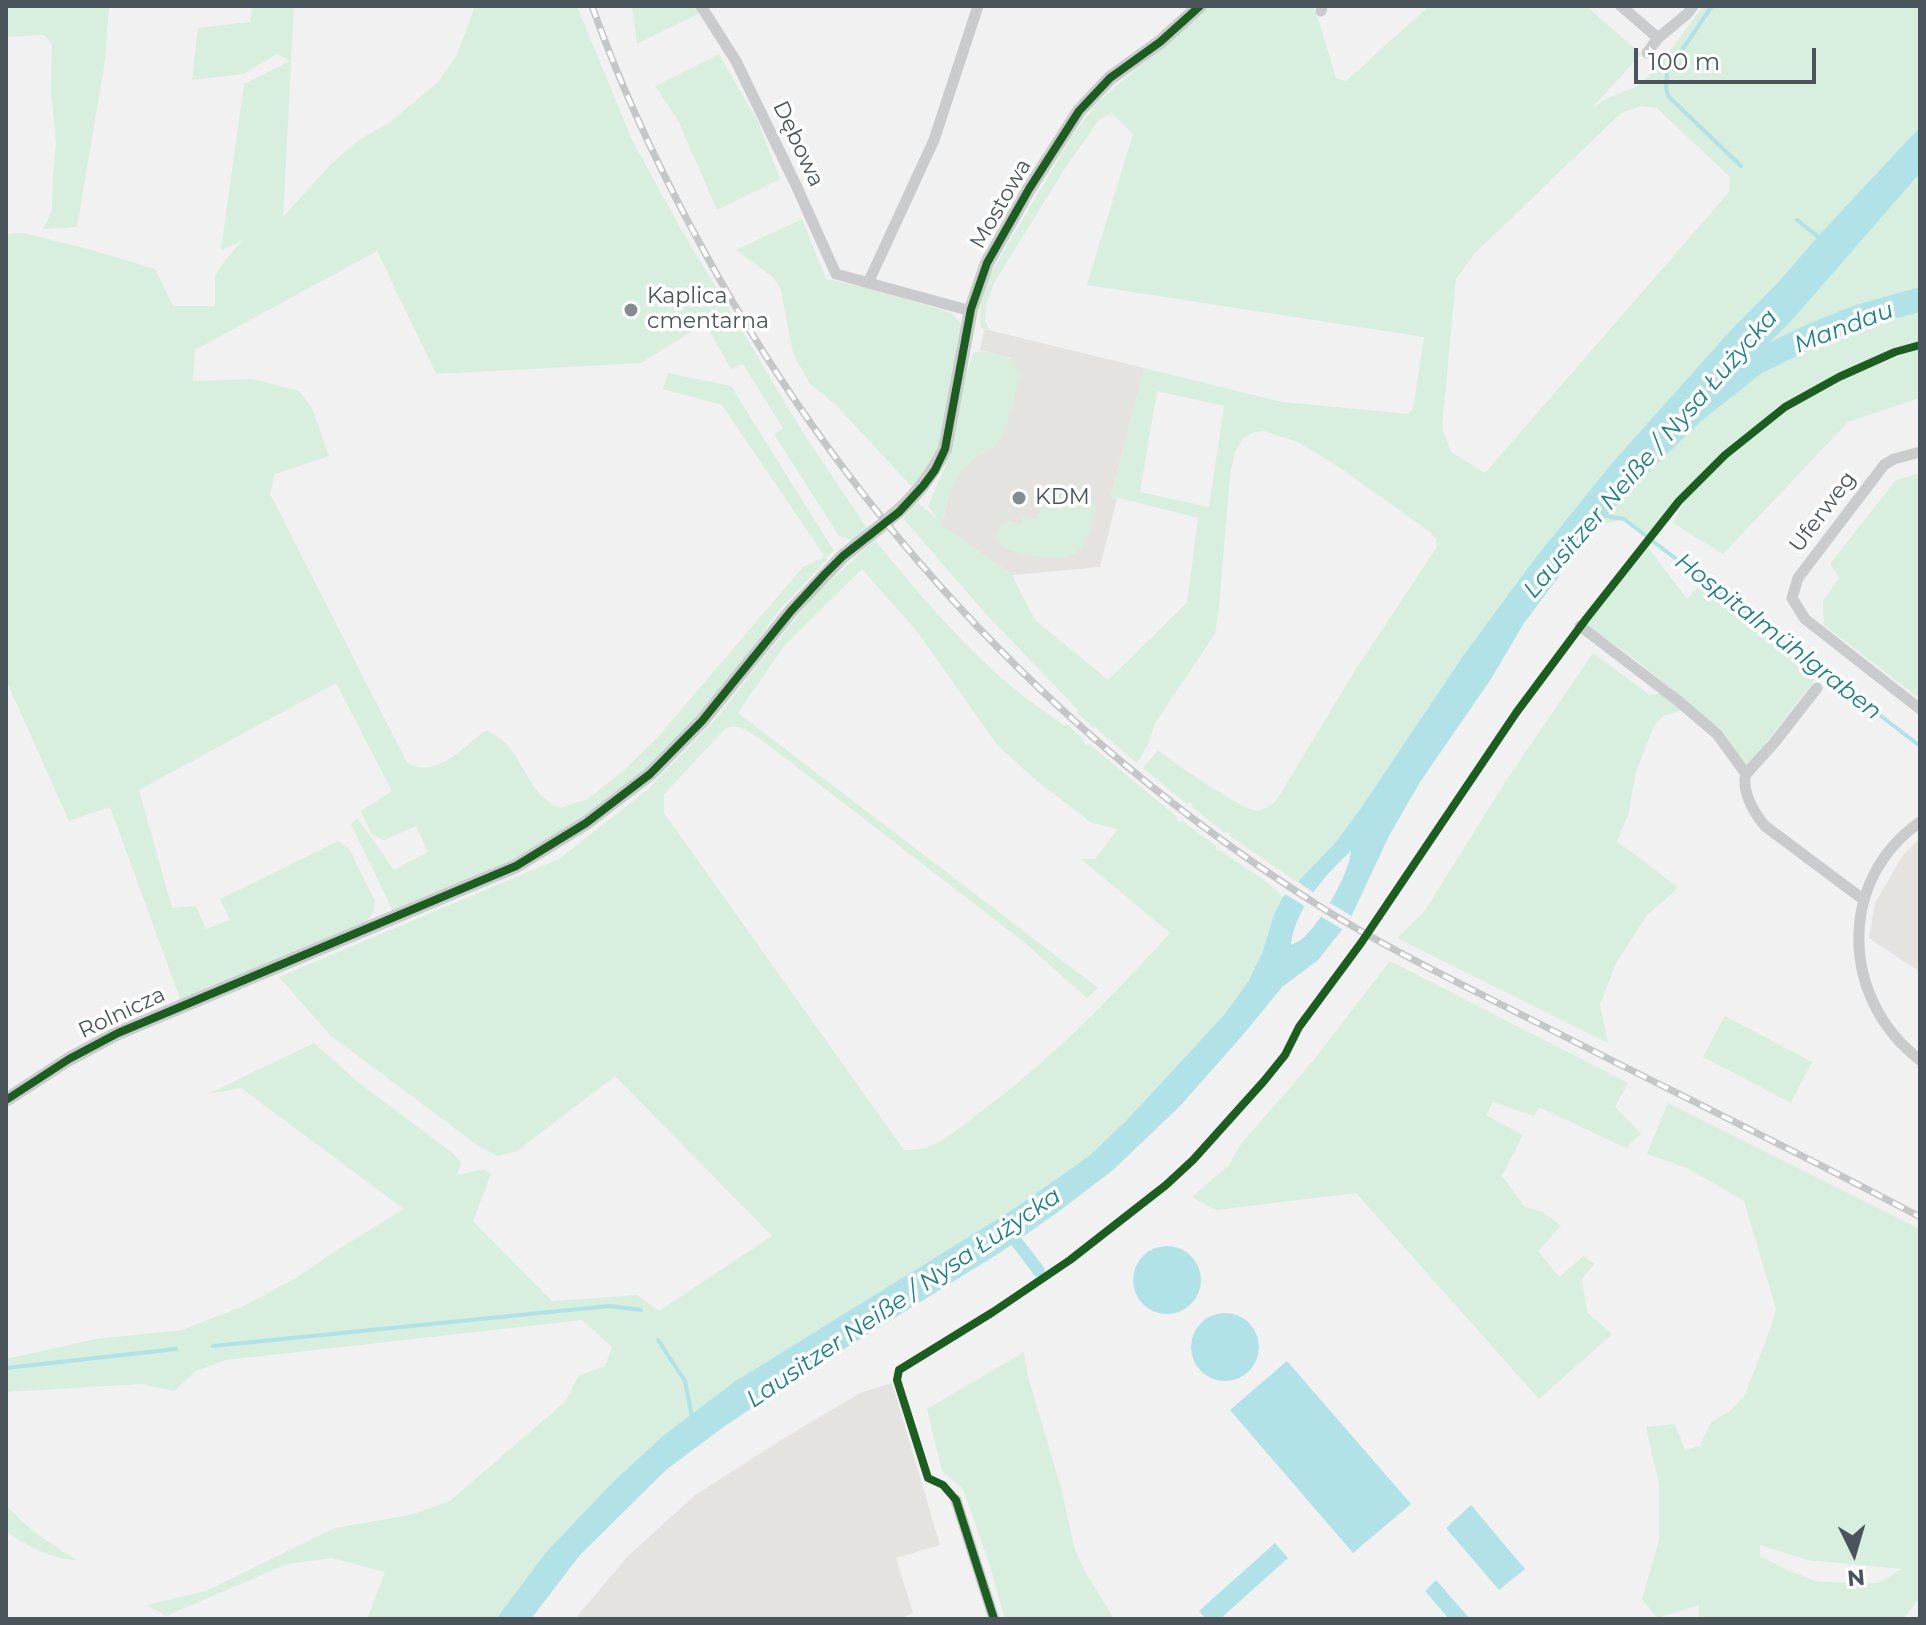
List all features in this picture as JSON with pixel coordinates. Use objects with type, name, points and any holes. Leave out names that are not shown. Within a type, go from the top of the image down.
[{"type":"street","name":"Dębowa","points":[[701,6],[736,61],[836,274],[971,311]]},
{"type":"street","points":[[868,283],[934,140],[978,6]]},
{"type":"street","name":"Mostowa","points":[[890,518],[923,486],[945,449],[971,311],[987,263],[1029,189],[1079,111],[1110,78],[1160,42],[1200,6]]},
{"type":"street","points":[[1621,6],[1658,38]]},
{"type":"street","points":[[1647,53],[1658,38],[1693,6]]},
{"type":"street","name":"Uferweg","points":[[1920,452],[1884,465],[1798,578],[1792,598],[1805,619],[1920,709]]},
{"type":"street","name":"Rolnicza","points":[[6,1100],[92,1046],[170,1010],[516,866],[586,823],[650,774],[702,721],[791,611],[843,556],[890,518]]},
{"type":"street","points":[[1580,626],[1717,734],[1746,774]]},
{"type":"street","points":[[1817,688],[1746,774],[1743,783],[1756,816],[1765,826],[1864,900]]},
{"type":"street","points":[[1920,822],[1899,838],[1878,869],[1860,913],[1858,946],[1869,994],[1880,1017],[1895,1038],[1920,1060]]},
{"type":"street","points":[[956,1500],[994,1619]]},
{"type":"shaded area","points":[[984,329],[1144,368],[1111,496],[1117,499],[1100,567],[1012,575],[941,525],[951,489],[960,473],[974,458],[995,445],[1011,358],[980,350]]},
{"type":"shaded area","points":[[1920,838],[1920,972],[1869,938],[1875,903],[1903,855]]},
{"type":"shaded area","points":[[892,1383],[940,1545],[896,1558],[913,1613],[900,1619],[575,1619],[627,1557],[694,1496],[860,1393]]},
{"type":"green space","points":[[109,6],[105,61],[77,227],[43,229],[52,210],[56,142],[51,91],[52,44],[44,35],[6,37],[6,7]]},
{"type":"green space","points":[[253,6],[294,6],[283,217],[331,164],[359,140],[389,123],[438,82],[457,55],[475,6],[577,6],[632,140],[681,229],[804,434],[867,528],[854,540],[839,536],[774,434],[783,428],[743,364],[731,369],[705,323],[641,363],[436,374],[377,251],[195,350],[193,381],[253,379],[299,391],[312,408],[329,456],[275,474],[270,494],[407,763],[418,767],[429,767],[449,759],[488,731],[512,751],[535,787],[550,802],[560,808],[588,799],[657,738],[803,567],[825,557],[722,405],[663,389],[668,373],[731,386],[834,551],[780,609],[735,671],[681,735],[628,785],[540,845],[393,911],[351,824],[358,819],[394,870],[428,852],[416,826],[384,840],[372,835],[361,811],[392,791],[336,683],[139,790],[172,908],[196,906],[206,929],[230,920],[220,899],[338,841],[349,848],[375,901],[373,913],[364,924],[181,1001],[110,807],[69,821],[6,680],[6,234],[23,233],[155,269],[173,306],[215,306],[215,276],[243,240],[221,250],[244,84],[290,61],[277,54],[243,74],[192,80],[198,28],[250,22]]},
{"type":"green space","points":[[632,6],[696,6],[700,13],[637,44]]},
{"type":"green space","points":[[1208,6],[1312,6],[1336,78],[1346,81],[1429,6],[1586,6],[1641,54],[1591,109],[1608,98],[1638,86],[1661,63],[1703,6],[1920,6],[1920,127],[1612,463],[1536,557],[1463,656],[1335,843],[1297,882],[1227,831],[1225,833],[1143,768],[1158,750],[1245,807],[1259,810],[1276,801],[1354,672],[1437,547],[1436,539],[1430,532],[1339,467],[1298,442],[1264,431],[1254,432],[1242,439],[1235,452],[1230,475],[1215,634],[1155,723],[1137,763],[1077,713],[1078,710],[985,613],[903,518],[918,503],[938,520],[928,506],[952,451],[964,383],[973,353],[986,352],[1012,360],[1020,375],[1003,435],[961,473],[952,489],[941,525],[1012,575],[1035,620],[1108,680],[1187,603],[1198,518],[1111,496],[1144,368],[1282,402],[1408,414],[1413,409],[1424,337],[1087,285],[1133,134],[1112,113],[1100,119],[1067,165],[994,283],[986,305],[985,321],[990,330],[981,328],[981,309],[988,278],[1074,133],[1100,100]],"holes":[[[1641,106],[1657,108],[1730,177],[1730,191],[1485,473],[1451,452],[1442,427],[1456,279],[1475,253],[1621,113]],[[1157,391],[1224,406],[1209,507],[1140,492]]]},
{"type":"green space","points":[[719,54],[758,122],[780,179],[717,210],[678,120],[655,86]]},
{"type":"green space","points":[[1920,173],[1920,287],[1855,305],[1766,345],[1794,318]]},
{"type":"green space","points":[[802,219],[826,279],[952,313],[961,324],[939,446],[922,479],[911,486],[836,405],[809,383],[793,353],[781,290],[773,277],[736,250]]},
{"type":"green space","points":[[1920,312],[1920,345],[1895,352],[1839,377],[1785,407],[1725,455],[1679,502],[1661,531],[1647,536],[1624,519],[1597,526],[1699,423],[1762,373],[1862,328]]},
{"type":"green space","points":[[1920,348],[1920,398],[1848,422],[1723,554],[1673,523],[1685,500],[1728,456],[1788,408],[1842,379]]},
{"type":"green space","points":[[1920,473],[1920,699],[1824,625],[1823,601],[1839,578],[1830,564],[1896,480]]},
{"type":"green space","points":[[1044,490],[1094,503],[1087,540],[1071,556],[1032,556],[1010,550],[998,542],[1001,524],[1006,525],[1008,520],[1020,524],[1023,516],[1038,519]]},
{"type":"green space","points":[[875,540],[943,620],[999,676],[1064,726],[1067,724],[1083,742],[1176,819],[1268,883],[1283,897],[1249,982],[1224,1015],[1126,1121],[1090,1155],[1012,1210],[734,1382],[664,1435],[614,1481],[547,1551],[496,1619],[367,1619],[385,1572],[332,1558],[287,1564],[166,1616],[147,1605],[206,1591],[335,1528],[410,1515],[450,1501],[566,1401],[578,1376],[605,1366],[612,1347],[582,1320],[226,1360],[196,1371],[174,1391],[142,1384],[6,1392],[6,1359],[96,1339],[182,1330],[244,1306],[296,1278],[404,1209],[241,1088],[208,1094],[314,1043],[359,1083],[455,1155],[461,1163],[457,1175],[484,1169],[491,1174],[473,1221],[552,1301],[637,1295],[659,1311],[772,1236],[615,1076],[517,1151],[498,1156],[480,1147],[330,1035],[279,977],[559,859],[647,790],[721,713],[815,595]],"holes":[[[862,569],[916,630],[998,746],[1092,823],[1118,829],[1095,859],[1081,859],[1170,933],[1079,1028],[1005,1093],[935,1144],[922,1149],[904,1150],[664,813],[664,794],[726,728],[746,730],[1024,942],[1087,998],[1098,988],[738,713],[784,646]]]},
{"type":"green space","points":[[1647,546],[1687,599],[1700,585],[1818,676],[1747,767],[1723,732],[1635,659],[1586,625]]},
{"type":"green space","points":[[1593,653],[1650,695],[1661,693],[1682,710],[1663,716],[1654,726],[1636,772],[1628,815],[1617,842],[1678,888],[1647,915],[1616,963],[1600,1005],[1608,1043],[1397,938],[1424,912],[1504,784]]},
{"type":"green space","points":[[1390,961],[1628,1083],[1615,1107],[1641,1133],[1626,1148],[1539,1107],[1534,1116],[1493,1102],[1486,1115],[1523,1135],[1502,1176],[1525,1207],[1543,1212],[1561,1226],[1538,1251],[1559,1277],[1584,1256],[1594,1264],[1582,1279],[1587,1312],[1612,1334],[1539,1399],[1356,1193],[1216,1210],[1192,1197],[1229,1165],[1241,1144],[1313,1061]]},
{"type":"green space","points":[[1725,1016],[1812,1062],[1791,1103],[1703,1057]]},
{"type":"green space","points":[[1668,1103],[1920,1229],[1920,1598],[1903,1619],[1698,1619],[1699,1605],[1657,1618],[1642,1599],[1659,1540],[1659,1484],[1646,1427],[1675,1424],[1685,1450],[1700,1446],[1711,1422],[1730,1411],[1745,1395],[1776,1309],[1744,1201],[1687,1168],[1647,1154]],"holes":[[[1760,1545],[1808,1560],[1902,1569],[1878,1583],[1818,1582],[1760,1556]]]},
{"type":"green space","points":[[1024,1352],[1075,1550],[1114,1619],[1005,1619],[963,1489],[942,1471],[927,1409]]},
{"type":"green space","points":[[6,1506],[34,1532],[76,1560],[40,1551],[6,1531]]},
{"type":"water","points":[[1920,127],[1920,173],[1769,343],[1855,305],[1920,287],[1920,312],[1862,328],[1762,373],[1699,423],[1635,485],[1597,526],[1524,623],[1491,679],[1420,782],[1389,836],[1349,921],[1318,960],[1282,987],[1180,1106],[1113,1170],[1058,1212],[1001,1252],[789,1383],[666,1470],[580,1555],[531,1619],[496,1619],[547,1551],[614,1481],[664,1435],[734,1382],[1012,1210],[1089,1156],[1126,1121],[1224,1015],[1248,982],[1283,897],[1335,843],[1463,656],[1536,557],[1612,463]],"holes":[[[1351,851],[1340,885],[1317,922],[1302,939],[1291,945],[1298,919],[1313,894]]]},
{"type":"water","points":[[1167,1246],[1191,1256],[1201,1280],[1191,1304],[1167,1314],[1143,1304],[1133,1280],[1143,1256]]},
{"type":"water","points":[[1225,1313],[1249,1323],[1259,1347],[1249,1371],[1225,1381],[1201,1371],[1191,1347],[1201,1323]]},
{"type":"water","points":[[1287,1361],[1411,1504],[1353,1553],[1230,1410]]},
{"type":"water","points":[[1471,1505],[1525,1569],[1499,1590],[1446,1528]]},
{"type":"water","points":[[1275,1543],[1288,1558],[1220,1619],[1206,1619],[1199,1611]]},
{"type":"water","points":[[1436,1580],[1470,1619],[1449,1619],[1425,1591]]},
{"type":"pier","points":[[1294,879],[1317,895],[1309,909],[1282,892]]},
{"type":"pier","points":[[1325,900],[1355,918],[1345,931],[1317,914]]},
{"type":"waterway","points":[[1712,6],[1667,72],[1666,87],[1668,96],[1741,166]]},
{"type":"waterway","points":[[1797,220],[1820,238]]},
{"type":"waterway","name":"Hospitalmühlgraben","points":[[1604,516],[1624,519],[1920,746]]},
{"type":"waterway","name":"Lausitzer Neiße / Nysa Łużycka","points":[[1016,1241],[1039,1271]]},
{"type":"waterway","points":[[213,1346],[609,1306],[641,1310]]},
{"type":"waterway","points":[[658,1340],[685,1381],[692,1417]]},
{"type":"waterway","points":[[6,1368],[176,1349]]},
{"type":"railway","points":[[592,6],[625,91],[691,227],[749,329],[813,427],[883,519],[959,607],[1040,689],[1127,766],[1219,838],[1316,904],[1426,966],[1920,1217]]},
{"type":"cycle path","points":[[6,1100],[69,1059],[118,1033],[516,866],[586,823],[650,774],[702,721],[825,574],[899,512],[935,470],[945,449],[971,309],[987,263],[1029,189],[1079,111],[1110,78],[1160,42],[1200,6]]},
{"type":"cycle path","points":[[994,1619],[956,1500],[943,1485],[928,1478],[897,1380],[899,1370],[1070,1260],[1166,1185],[1193,1160],[1264,1081],[1285,1055],[1299,1027],[1361,943],[1516,713],[1679,501],[1725,455],[1785,407],[1839,377],[1895,352],[1920,345]]},
{"type":"place","name":"Kaplica cmentarna","points":[[631,310]]},
{"type":"place","name":"KDM","points":[[1019,498]]},
{"type":"water label","name":"Mandau","points":[[1844,328]]}]
